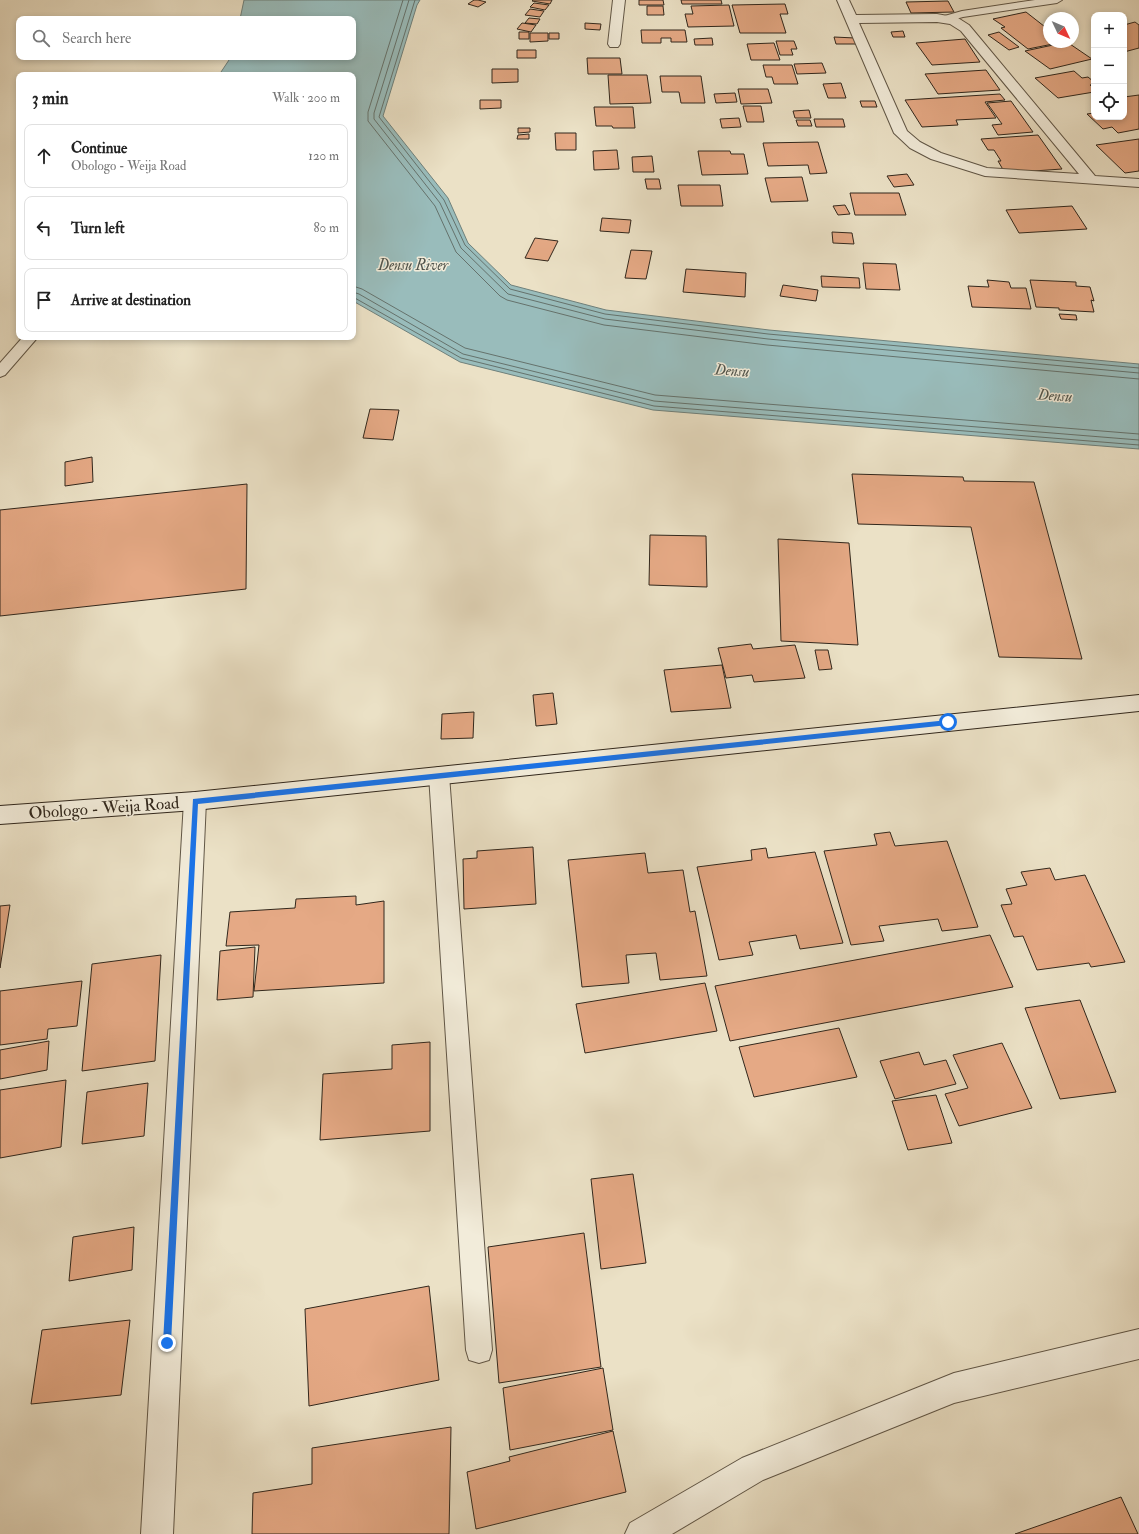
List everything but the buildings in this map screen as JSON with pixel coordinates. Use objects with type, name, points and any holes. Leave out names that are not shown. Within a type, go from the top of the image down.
[{"type":"street","points":[[614,44],[619,0]]},
{"type":"street","points":[[843,0],[901,133],[915,145],[936,156],[985,172],[1139,183]]},
{"type":"street","points":[[852,19],[937,18],[954,21],[965,28],[1090,180]]},
{"type":"street","name":"Obologo - Weija Road","points":[[0,815],[195,801],[1139,703]]},
{"type":"street","points":[[157,1534],[195,801]]},
{"type":"street","points":[[641,1534],[754,1469],[954,1388],[1139,1344]]},
{"type":"lane","points":[[945,19],[962,14],[1057,0]]},
{"type":"lane","points":[[0,372],[28,340]]},
{"type":"lane","points":[[439,775],[479,1350]]},
{"type":"water","name":"Densu River","points":[[244,0],[420,0],[417,5],[383,116],[448,198],[468,243],[511,285],[606,310],[769,330],[1139,364],[1139,449],[653,410],[460,362],[356,303],[356,72],[221,72],[229,60],[356,60],[356,16],[241,16]]},
{"type":"route","points":[[167,1343],[195,801],[948,722]]},
{"type":"water label","name":"Densu","points":[[732,371]]},
{"type":"water label","name":"Densu","points":[[1055,396]]}]
